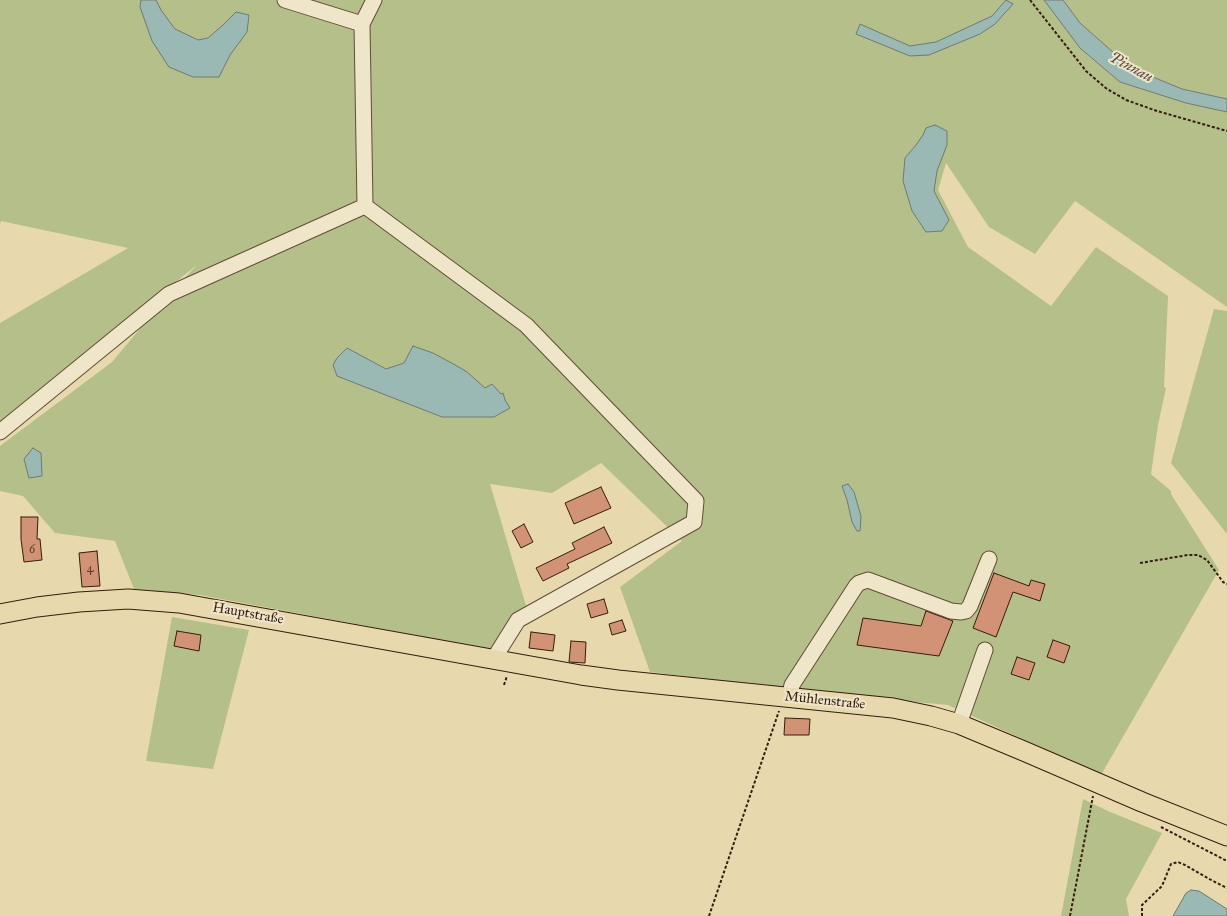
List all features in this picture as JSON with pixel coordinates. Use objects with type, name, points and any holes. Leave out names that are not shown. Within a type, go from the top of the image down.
[{"type":"main road","name":"Hauptstraße","points":[[0,614],[37,607],[79,602],[128,599],[179,603],[226,610],[493,660]]},
{"type":"main road","name":"Mühlenstraße","points":[[493,660],[618,680],[893,708],[931,716],[959,724],[1026,752],[1092,791],[1142,802],[1227,836]]},
{"type":"main road","name":"Mühlenstraße","points":[[1142,802],[1193,831],[1227,846]]},
{"type":"lane","points":[[285,0],[362,24]]},
{"type":"lane","points":[[365,206],[362,24],[374,0]]},
{"type":"lane","points":[[0,432],[169,294],[365,206]]},
{"type":"lane","points":[[365,206],[526,325],[696,501],[694,522],[518,620],[493,660]]},
{"type":"lane","points":[[786,697],[792,685],[859,583],[868,580],[951,611],[961,612],[966,611],[970,606],[989,559]]},
{"type":"lane","points":[[959,724],[985,650]]},
{"type":"path","points":[[1030,0],[1086,71],[1106,89],[1126,100],[1157,111],[1227,131]]},
{"type":"path","points":[[1140,563],[1188,555],[1198,555],[1207,560],[1223,582],[1227,584]]},
{"type":"path","points":[[709,916],[786,697]]},
{"type":"path","points":[[1070,916],[1092,791]]},
{"type":"path","points":[[1156,824],[1227,861]]},
{"type":"path","points":[[1142,916],[1142,905],[1162,886],[1171,864],[1178,862],[1213,882],[1227,888]]},
{"type":"green space","points":[[0,0],[1044,0],[1080,48],[1120,82],[1186,103],[1227,112],[1227,307],[1075,201],[1035,254],[989,227],[946,163],[938,190],[968,247],[1051,306],[1096,247],[1168,296],[1164,387],[1166,388],[1158,425],[1151,474],[1171,491],[1171,494],[1219,570],[1101,775],[948,705],[798,691],[650,672],[620,587],[682,541],[601,463],[552,493],[490,484],[527,609],[490,649],[200,595],[134,589],[115,541],[55,533],[23,496],[0,491],[0,446],[112,362],[169,294],[197,265],[0,422],[0,323],[128,248],[1,221],[0,224]]},
{"type":"green space","points":[[1063,0],[1227,0],[1227,99],[1182,89],[1131,68],[1080,23]]},
{"type":"green space","points":[[1214,309],[1227,311],[1227,534],[1171,463]]},
{"type":"green space","points":[[172,617],[249,630],[213,769],[146,761]]},
{"type":"green space","points":[[1083,799],[1162,833],[1126,899],[1129,916],[1061,916]]},
{"type":"water","points":[[141,0],[156,0],[161,10],[175,29],[198,40],[208,38],[236,12],[249,15],[247,32],[230,55],[219,77],[193,77],[169,67],[152,41],[140,7]]},
{"type":"water","points":[[1006,0],[1013,4],[995,24],[980,34],[929,55],[910,56],[856,34],[860,24],[910,46],[936,42],[992,16]]},
{"type":"water","name":"Pinnau","points":[[1044,0],[1063,0],[1080,23],[1131,68],[1182,89],[1227,99],[1227,112],[1186,103],[1120,82],[1080,48]]},
{"type":"water","points":[[935,125],[947,131],[947,145],[937,171],[934,191],[949,220],[942,231],[926,232],[912,211],[903,181],[905,158],[923,135],[926,128]]},
{"type":"water","points":[[413,346],[433,353],[457,366],[467,372],[485,388],[492,384],[501,394],[503,393],[510,408],[494,417],[442,417],[337,376],[333,365],[337,358],[347,348],[386,369],[404,363]]},
{"type":"water","points":[[33,448],[41,453],[42,476],[29,478],[24,459]]},
{"type":"water","points":[[848,484],[854,492],[861,516],[860,531],[857,531],[852,522],[842,486]]},
{"type":"water","points":[[1191,890],[1199,891],[1227,909],[1227,916],[1173,916],[1186,893]]},
{"type":"building","points":[[601,487],[611,508],[574,524],[565,503]]},
{"type":"building","points":[[21,517],[38,517],[37,539],[40,539],[42,560],[24,562],[21,539]]},
{"type":"building","points":[[524,524],[533,542],[521,548],[512,531]]},
{"type":"building","points":[[604,527],[612,543],[567,564],[569,568],[543,581],[536,568],[575,549],[572,543]]},
{"type":"building","points":[[97,551],[100,586],[82,587],[79,553]]},
{"type":"building","points":[[994,573],[1029,586],[1031,580],[1045,584],[1040,601],[1013,592],[996,637],[973,628]]},
{"type":"building","points":[[604,599],[608,613],[591,618],[587,604]]},
{"type":"building","points":[[926,611],[953,621],[939,656],[857,645],[863,618],[921,626]]},
{"type":"building","points":[[622,620],[626,631],[612,635],[609,624]]},
{"type":"building","points":[[177,631],[201,635],[199,651],[174,646]]},
{"type":"building","points":[[531,632],[555,635],[553,651],[529,648]]},
{"type":"building","points":[[1053,640],[1070,646],[1064,663],[1047,657]]},
{"type":"building","points":[[571,641],[586,642],[585,663],[569,662]]},
{"type":"building","points":[[1017,657],[1035,663],[1029,680],[1011,674]]},
{"type":"building","points":[[785,718],[810,719],[809,735],[784,735]]}]
